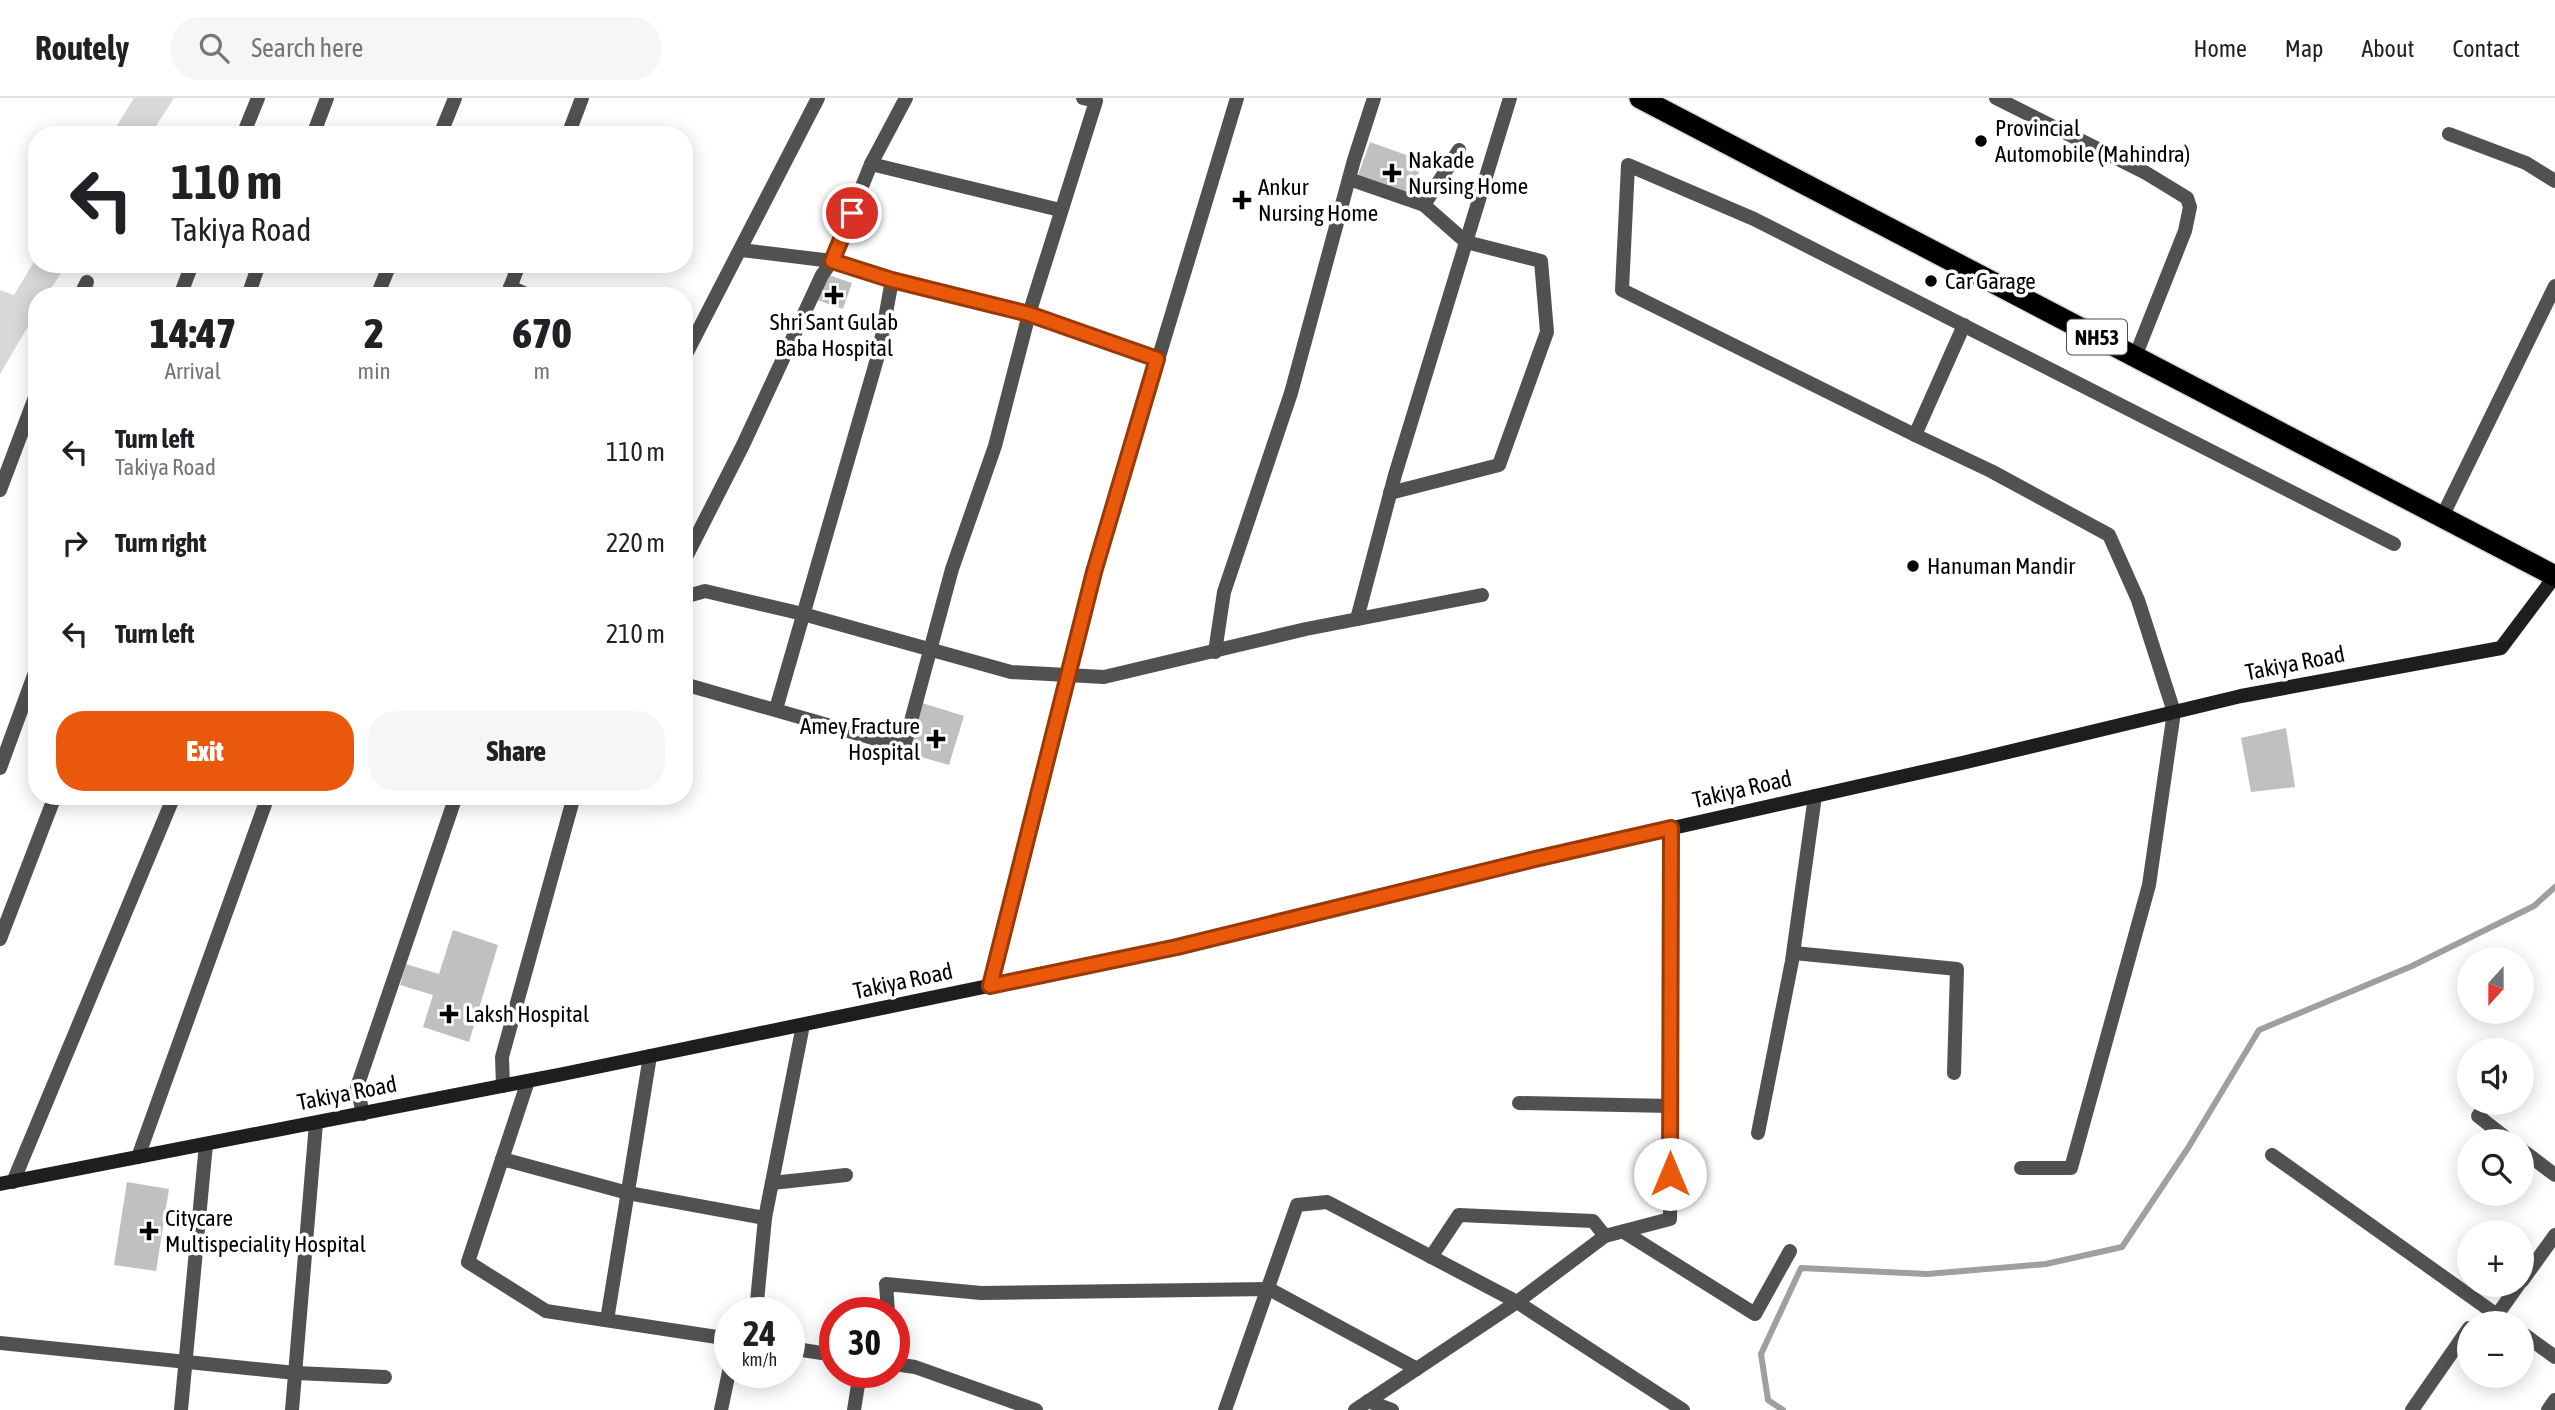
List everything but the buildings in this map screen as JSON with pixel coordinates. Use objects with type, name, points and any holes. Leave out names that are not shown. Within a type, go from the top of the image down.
[{"type":"highway","name":"NH53","points":[[1640,98],[2555,576]]},
{"type":"main road","name":"Takiya Road","points":[[7,1183],[528,1081],[1177,947],[1535,859],[2241,696],[2501,648],[2555,576]]},
{"type":"street","points":[[247,126],[258,98]]},
{"type":"street","points":[[316,126],[327,98]]},
{"type":"street","points":[[444,126],[455,98]]},
{"type":"street","points":[[571,126],[582,98]]},
{"type":"street","points":[[693,341],[818,98]]},
{"type":"street","points":[[693,543],[822,275],[832,261],[871,164],[906,98]]},
{"type":"street","points":[[990,986],[1094,572],[1237,98]]},
{"type":"street","points":[[1215,652],[1224,592],[1291,393],[1349,178],[1374,98]]},
{"type":"street","points":[[1357,620],[1390,493],[1510,98]]},
{"type":"street","points":[[1996,98],[2146,173],[2187,198],[2190,207],[2185,230],[2135,357]]},
{"type":"street","points":[[693,686],[904,747],[952,569],[995,446],[1029,314],[1092,99]]},
{"type":"street","points":[[2449,134],[2526,163],[2555,181]]},
{"type":"street","points":[[1424,205],[1459,150]]},
{"type":"street","points":[[871,164],[1060,209]]},
{"type":"street","points":[[2021,1168],[2071,1168],[2149,885],[2174,712],[2138,600],[2109,535],[1991,471],[1622,290],[1628,165],[1754,219],[2394,544]]},
{"type":"street","points":[[1349,178],[1424,205],[1466,242],[1541,261],[1547,332],[1499,465],[1390,493]]},
{"type":"street","points":[[741,250],[832,261],[892,280],[1029,314],[1157,359]]},
{"type":"street","points":[[776,709],[878,352],[892,280]]},
{"type":"street","points":[[84,287],[87,282]]},
{"type":"street","points":[[2442,517],[2555,286]]},
{"type":"street","points":[[1915,435],[1964,325]]},
{"type":"street","points":[[0,490],[28,416]]},
{"type":"street","points":[[693,594],[705,591],[803,614],[1011,672],[1104,677],[1482,595]]},
{"type":"street","points":[[0,768],[28,692]]},
{"type":"street","points":[[1758,1133],[1794,953],[1815,796]]},
{"type":"street","points":[[0,939],[52,805]]},
{"type":"street","points":[[7,1183],[170,805]]},
{"type":"street","points":[[138,1157],[265,805]]},
{"type":"street","points":[[363,1114],[357,1087],[453,805]]},
{"type":"street","points":[[503,1086],[502,1057],[572,805]]},
{"type":"street","points":[[1355,1410],[1517,1302],[1605,1236],[1670,1219],[1671,828]]},
{"type":"street","points":[[1794,953],[1957,969],[1954,1073]]},
{"type":"street","points":[[757,1297],[765,1217],[803,1025]]},
{"type":"street","points":[[607,1320],[650,1056]]},
{"type":"street","points":[[528,1081],[468,1262],[546,1311],[714,1337]]},
{"type":"street","points":[[1519,1103],[1671,1106]]},
{"type":"street","points":[[2479,1115],[2495,1129]]},
{"type":"street","points":[[292,1410],[316,1122]]},
{"type":"street","points":[[181,1410],[206,1144]]},
{"type":"street","points":[[2273,1155],[2491,1311]]},
{"type":"street","points":[[502,1159],[628,1193],[765,1217]]},
{"type":"street","points":[[2534,1159],[2555,1175]]},
{"type":"street","points":[[772,1183],[846,1175]]},
{"type":"street","points":[[1225,1410],[1297,1205],[1327,1202],[1517,1302],[1683,1410]]},
{"type":"street","points":[[1431,1257],[1459,1215],[1593,1221],[1605,1236]]},
{"type":"street","points":[[1624,1232],[1755,1314],[1790,1251]]},
{"type":"street","points":[[2534,1263],[2555,1234]]},
{"type":"street","points":[[887,1297],[887,1284],[981,1293],[1269,1289],[1417,1369]]},
{"type":"street","points":[[2481,1311],[2484,1306]]},
{"type":"street","points":[[2534,1342],[2555,1357]]},
{"type":"street","points":[[0,1343],[296,1373],[384,1377]]},
{"type":"street","points":[[2412,1410],[2457,1345]]},
{"type":"street","points":[[910,1366],[1036,1410]]},
{"type":"street","points":[[721,1410],[726,1388]]},
{"type":"street","points":[[854,1410],[857,1388]]},
{"type":"street","points":[[2548,1410],[2555,1400]]},
{"type":"street","points":[[1368,1401],[1392,1410]]},
{"type":"shaded area","points":[[134,98],[174,98],[156,126],[117,126]]},
{"type":"shaded area","points":[[28,272],[61,273],[52,287],[28,287],[28,326],[0,374],[0,290],[14,295]]},
{"type":"waterway","points":[[1783,1410],[1768,1400],[1761,1354],[1801,1268],[1927,1274],[2046,1264],[2122,1247],[2188,1148],[2259,1030],[2412,966],[2534,906],[2555,887]]},
{"type":"place","name":"Provincial Automobile (Mahindra)","points":[[1981,141]]},
{"type":"place","name":"Nakade Nursing Home","points":[[1392,173]]},
{"type":"place","name":"Ankur Nursing Home","points":[[1242,200]]},
{"type":"place","name":"Car Garage","points":[[1931,281]]},
{"type":"place","name":"Shri Sant Gulab Baba Hospital","points":[[834,295]]},
{"type":"place","name":"Hanuman Mandir","points":[[1913,566]]},
{"type":"place","name":"Amey Fracture Hospital","points":[[936,739]]},
{"type":"place","name":"Laksh Hospital","points":[[449,1014]]},
{"type":"place","name":"Citycare Multispeciality Hospital","points":[[149,1231]]},
{"type":"route","points":[[852,213],[832,261],[892,280],[1029,314],[1157,359],[1094,572],[990,986],[1177,947],[1671,828],[1670,1174]]}]
